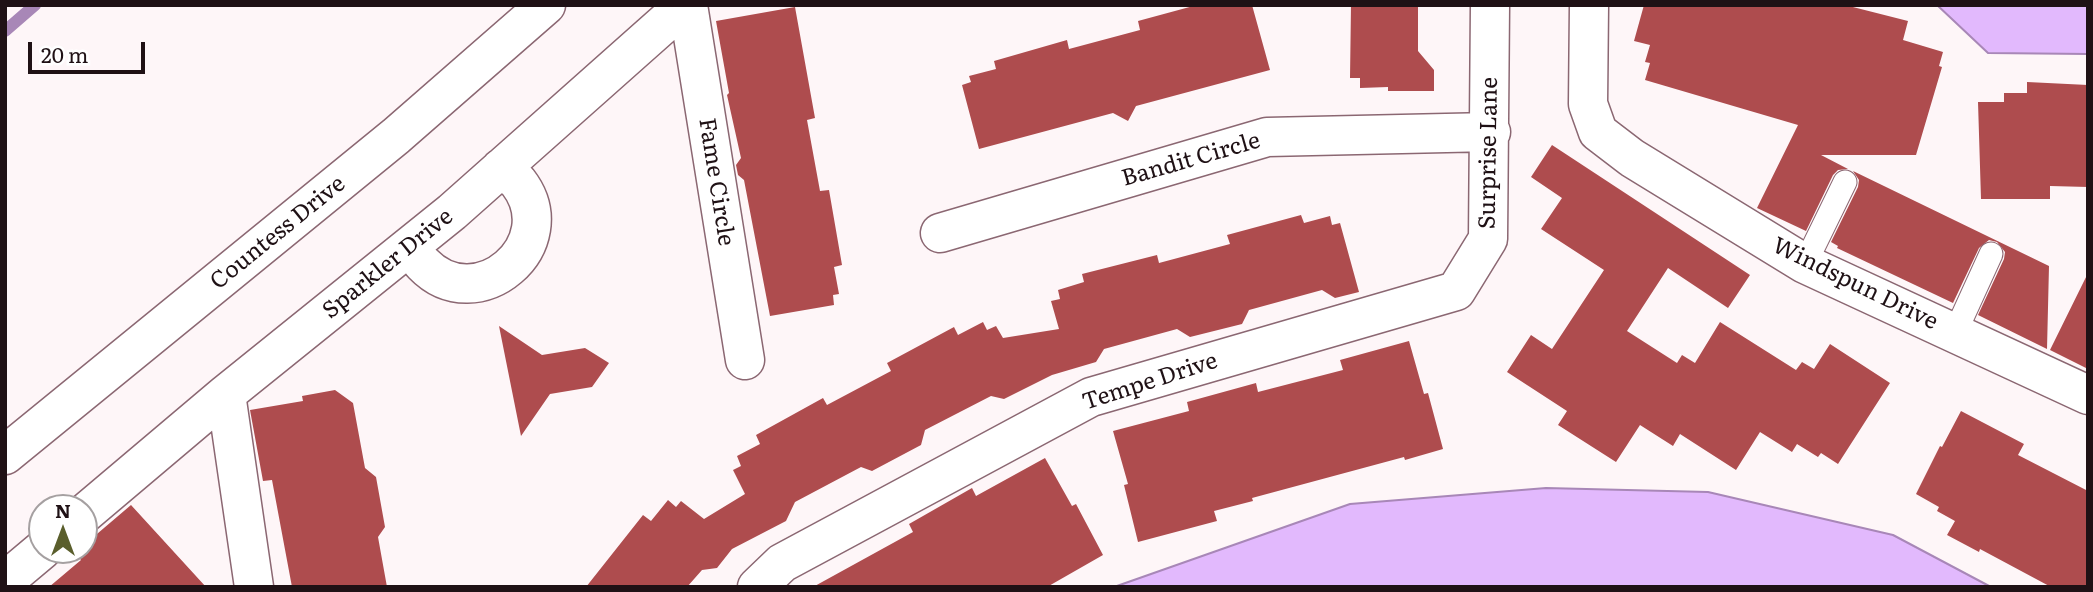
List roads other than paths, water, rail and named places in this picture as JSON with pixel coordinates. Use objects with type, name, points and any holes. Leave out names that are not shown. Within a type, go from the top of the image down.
[{"type":"street","name":"Countess Drive","points":[[5,455],[396,136],[546,5]]},
{"type":"street","name":"Sparkler Drive","points":[[98,502],[226,394],[411,246],[686,5]]},
{"type":"street","name":"Fame Circle","points":[[686,5],[745,360]]},
{"type":"street","name":"Surprise Lane","points":[[1456,291],[1488,239],[1490,5]]},
{"type":"street","name":"Windspun Drive","points":[[1589,5],[1588,104],[1598,132],[1632,158],[1805,264],[2088,395]]},
{"type":"street","name":"Bandit Circle","points":[[940,233],[1267,137],[1490,132]]},
{"type":"street","points":[[411,246],[423,263],[450,280],[460,283],[481,282],[501,275],[517,261],[528,242],[531,221],[528,200],[517,182],[501,168]]},
{"type":"street","name":"Tempe Drive","points":[[757,587],[782,563],[1091,397],[1456,291]]},
{"type":"street","points":[[226,394],[254,587]]},
{"type":"street","points":[[5,581],[28,562]]},
{"type":"lane","points":[[1805,264],[1845,182]]},
{"type":"lane","points":[[1955,333],[1991,254]]},
{"type":"waterway","points":[[5,31],[35,5]]}]
